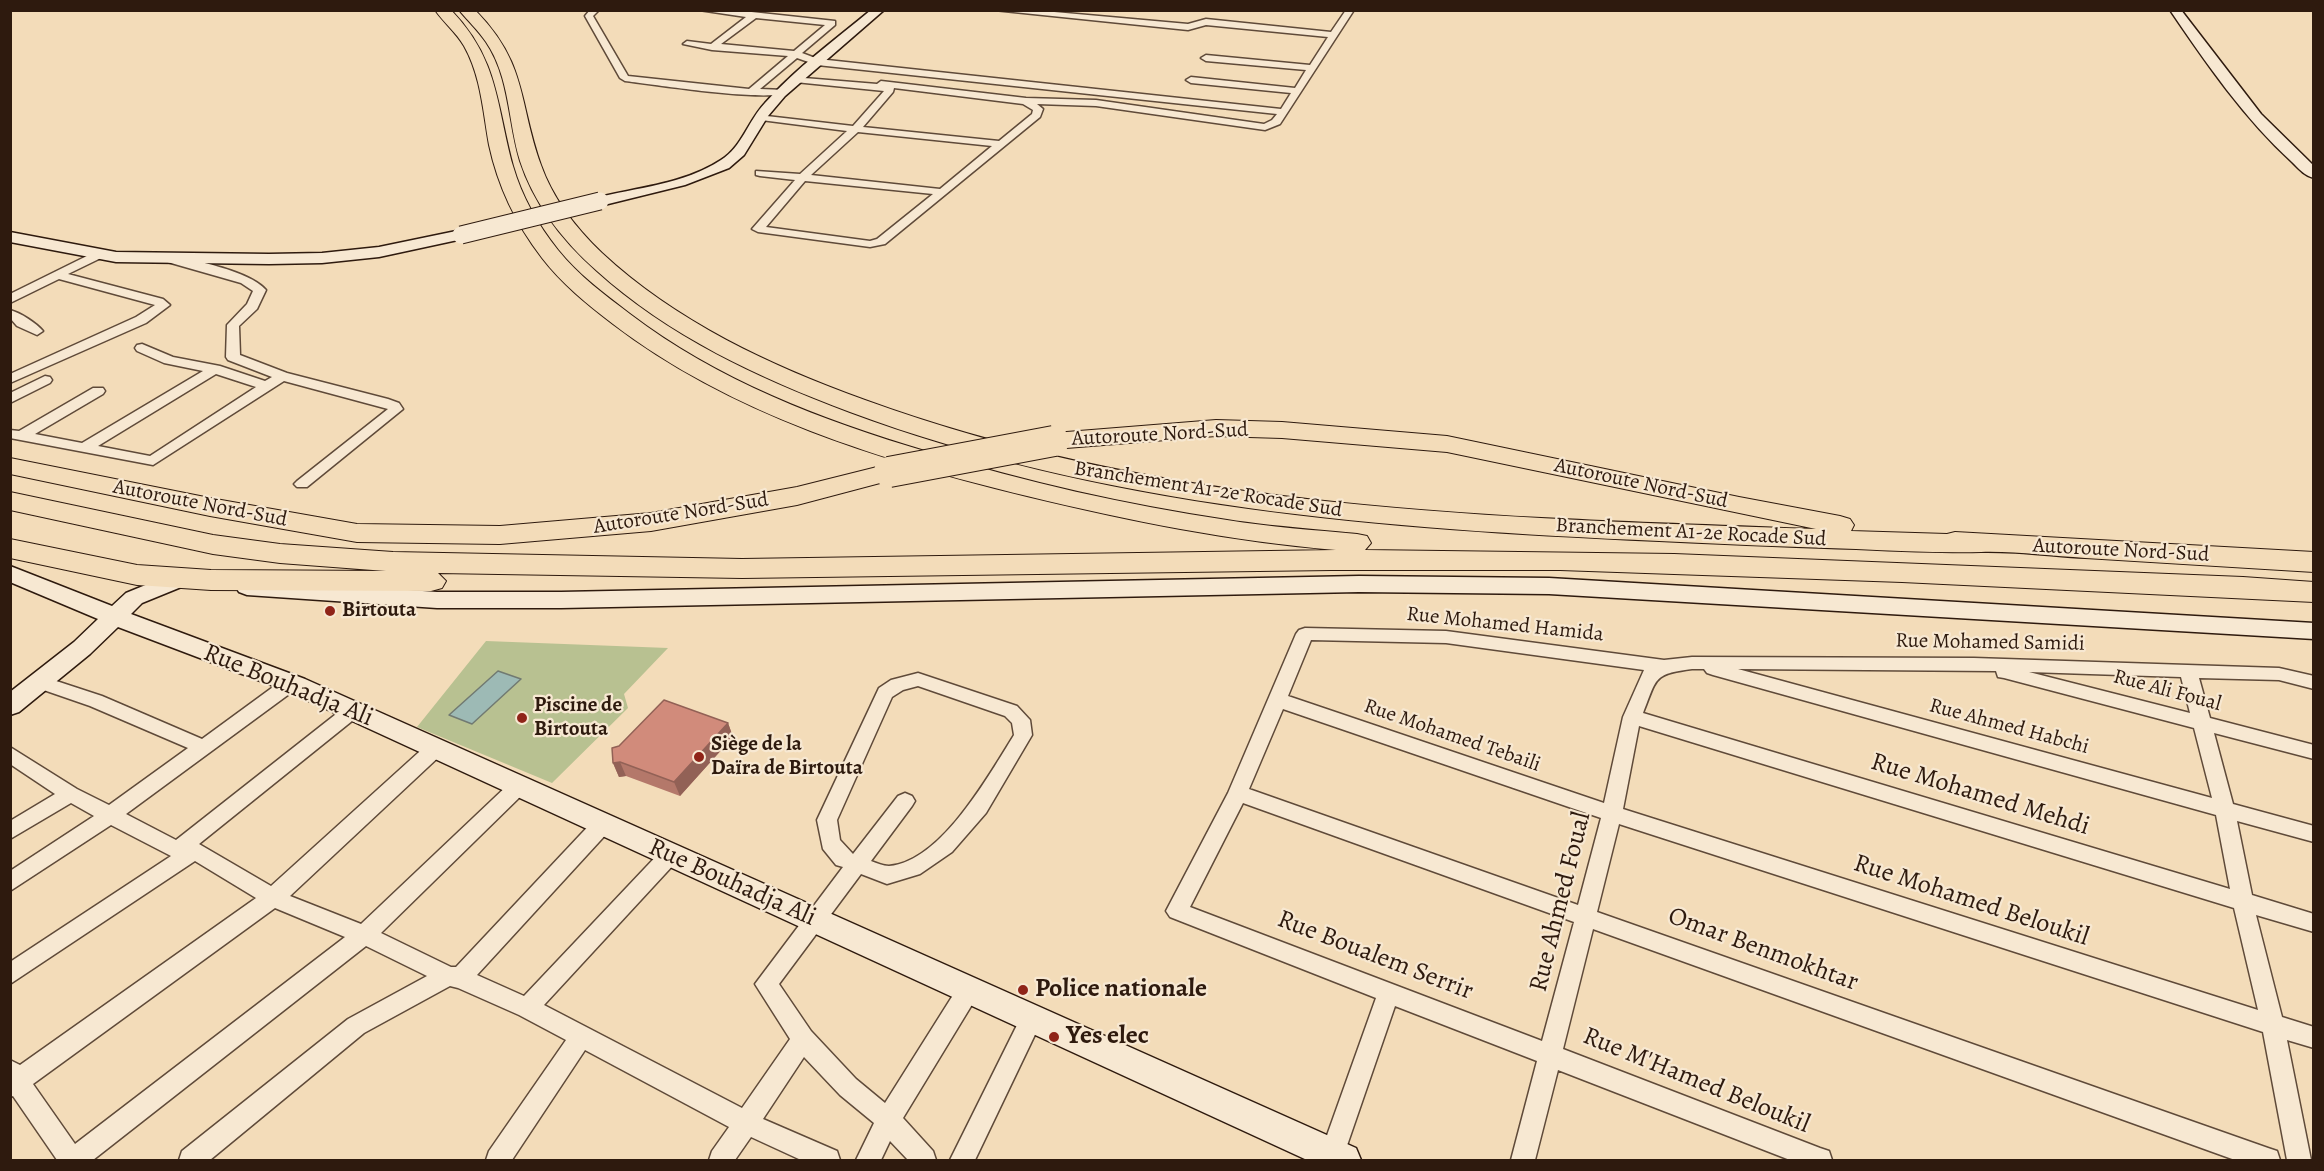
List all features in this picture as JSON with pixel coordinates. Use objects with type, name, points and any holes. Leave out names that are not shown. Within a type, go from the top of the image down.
[{"type":"highway","name":"Branchement A1-2e Rocade Sud","points":[[442,10],[464,33],[483,67],[504,169],[521,212],[534,233],[561,268],[618,318],[695,368],[754,397],[916,458],[1020,487],[1230,530],[1535,559]]},
{"type":"highway","name":"Branchement A1-2e Rocade Sud","points":[[466,10],[490,36],[500,52],[507,69],[526,150],[535,176],[560,220],[579,243],[640,297],[681,324],[758,366],[865,411],[944,436],[1044,463],[1121,480],[1294,506],[1365,514],[1665,534],[1975,544]]},
{"type":"highway","name":"Autoroute Nord-Sud","points":[[10,466],[210,507],[357,533],[500,535],[580,530],[684,517],[797,496],[889,472],[1054,441],[1216,428],[1282,430],[1447,444],[1813,520],[1975,544],[2313,562]]},
{"type":"highway","name":"Autoroute Nord-Sud","points":[[10,501],[240,549],[460,564],[708,569],[1535,559],[2243,587],[2313,592]]},
{"type":"highway","points":[[10,548],[137,575],[197,579],[385,582],[574,580],[708,569]]},
{"type":"main road","points":[[10,237],[116,257],[322,258],[379,252],[461,235],[692,178],[724,165],[744,148],[764,112],[782,92],[879,10]]},
{"type":"main road","points":[[2175,10],[2236,94],[2282,147],[2313,174]]},
{"type":"main road","name":"Rue Bouhadja Ali","points":[[10,573],[116,617],[290,684],[436,748],[1338,1158]]},
{"type":"main road","points":[[10,706],[82,648],[134,598],[197,579],[255,589],[437,600],[776,596],[1359,584],[1549,586],[2313,631]]},
{"type":"street","points":[[595,10],[589,16],[625,78],[751,92],[782,92]]},
{"type":"street","points":[[703,10],[832,23],[751,92]]},
{"type":"street","points":[[998,10],[1188,27],[1197,26],[1202,22],[1233,21],[1333,35]]},
{"type":"street","points":[[798,77],[1026,101],[1096,103],[1265,127],[1276,122],[1284,112],[1350,10]]},
{"type":"street","points":[[712,47],[754,15]]},
{"type":"street","points":[[687,45],[795,54],[817,62],[1284,112]]},
{"type":"street","points":[[1206,58],[1312,68]]},
{"type":"street","points":[[798,77],[890,89],[855,129],[803,177],[758,229],[875,244],[881,242],[1037,115],[1038,109],[1026,101]]},
{"type":"street","points":[[1191,80],[1296,91]]},
{"type":"street","points":[[764,112],[795,122],[1000,144]]},
{"type":"street","points":[[760,173],[942,192]]},
{"type":"street","points":[[10,299],[99,254]]},
{"type":"street","points":[[168,258],[245,280],[260,290],[252,306],[233,325],[233,357],[282,376],[394,406],[396,410],[302,484]]},
{"type":"street","points":[[10,379],[141,320],[164,305],[57,275]]},
{"type":"street","points":[[10,314],[17,316],[21,323],[37,331]]},
{"type":"street","points":[[142,348],[169,360],[215,369],[267,386]]},
{"type":"street","points":[[85,448],[215,369]]},
{"type":"street","points":[[16,435],[153,461],[282,376]]},
{"type":"street","points":[[10,399],[45,380]]},
{"type":"street","points":[[16,435],[98,391]]},
{"type":"street","name":"Rue Mohamed Hamida","points":[[1278,700],[1305,634],[1446,637],[1664,666]]},
{"type":"street","name":"Rue Mohamed Samidi","points":[[1664,666],[1692,663],[1974,664],[2279,674],[2313,683]]},
{"type":"street","name":"Rue Ahmed Habchi","points":[[1692,663],[2313,834]]},
{"type":"street","name":"Rue Ali Foual","points":[[1974,664],[2313,752]]},
{"type":"street","name":"Rue Ahmed Foual","points":[[1524,1161],[1611,814],[1632,717],[1650,674],[1664,666]]},
{"type":"street","points":[[2188,670],[2225,809],[2243,903],[2273,1026],[2298,1161]]},
{"type":"street","points":[[918,679],[1011,711],[1021,720],[1023,735],[979,807],[945,846],[913,868],[887,875],[856,865],[843,859],[830,843],[827,820],[885,693],[897,685],[918,679]]},
{"type":"street","points":[[41,682],[96,701],[203,747]]},
{"type":"street","points":[[10,882],[112,814],[290,684]]},
{"type":"street","points":[[1238,793],[1278,700]]},
{"type":"street","name":"Rue Mohamed Tebaili","points":[[1278,700],[1611,814]]},
{"type":"street","points":[[10,974],[186,850],[351,712]]},
{"type":"street","name":"Rue Mohamed Mehdi","points":[[1632,717],[2313,923]]},
{"type":"street","points":[[436,748],[273,898],[13,1079],[73,1161],[364,935],[518,787]]},
{"type":"street","points":[[10,754],[70,794],[186,850],[273,898],[364,935],[527,1008],[748,1124],[828,1161]]},
{"type":"street","name":"Rue Boualem Serrir","points":[[1238,793],[1177,911],[1551,1055]]},
{"type":"street","name":"Omar Benmokhtar","points":[[1238,793],[2268,1161]]},
{"type":"street","points":[[10,831],[70,794]]},
{"type":"street","points":[[906,801],[766,984],[803,1039],[848,1087],[888,1120],[924,1161]]},
{"type":"street","name":"Rue Mohamed Beloukil","points":[[1611,814],[2313,1038]]},
{"type":"street","points":[[191,1161],[356,1026],[454,977],[603,824]]},
{"type":"street","points":[[527,1008],[670,855]]},
{"type":"street","points":[[868,1161],[888,1120],[968,991]]},
{"type":"street","points":[[1338,1158],[1389,992]]},
{"type":"street","points":[[962,1161],[1031,1020]]},
{"type":"street","points":[[498,1161],[542,1092],[582,1036]]},
{"type":"street","points":[[721,1161],[803,1039]]},
{"type":"street","name":"Rue M'Hamed Beloukil","points":[[1551,1055],[1820,1161]]},
{"type":"green space","name":"Piscine de Birtouta","points":[[486,641],[668,648],[624,694],[628,708],[552,783],[417,727]]},
{"type":"water","points":[[498,671],[521,679],[472,724],[449,715]]},
{"type":"building","name":"Siège de la Daïra de Birtouta","points":[[664,700],[728,723],[674,782],[620,762],[613,763],[612,748],[619,746]]},
{"type":"place","name":"Birtouta","points":[[330,611]]},
{"type":"place","name":"Piscine de Birtouta","points":[[522,718]]},
{"type":"place","name":"Siège de la Daïra de Birtouta","points":[[699,757]]},
{"type":"place","name":"Police nationale","points":[[1023,990]]},
{"type":"place","name":"Yes elec","points":[[1054,1037]]}]
